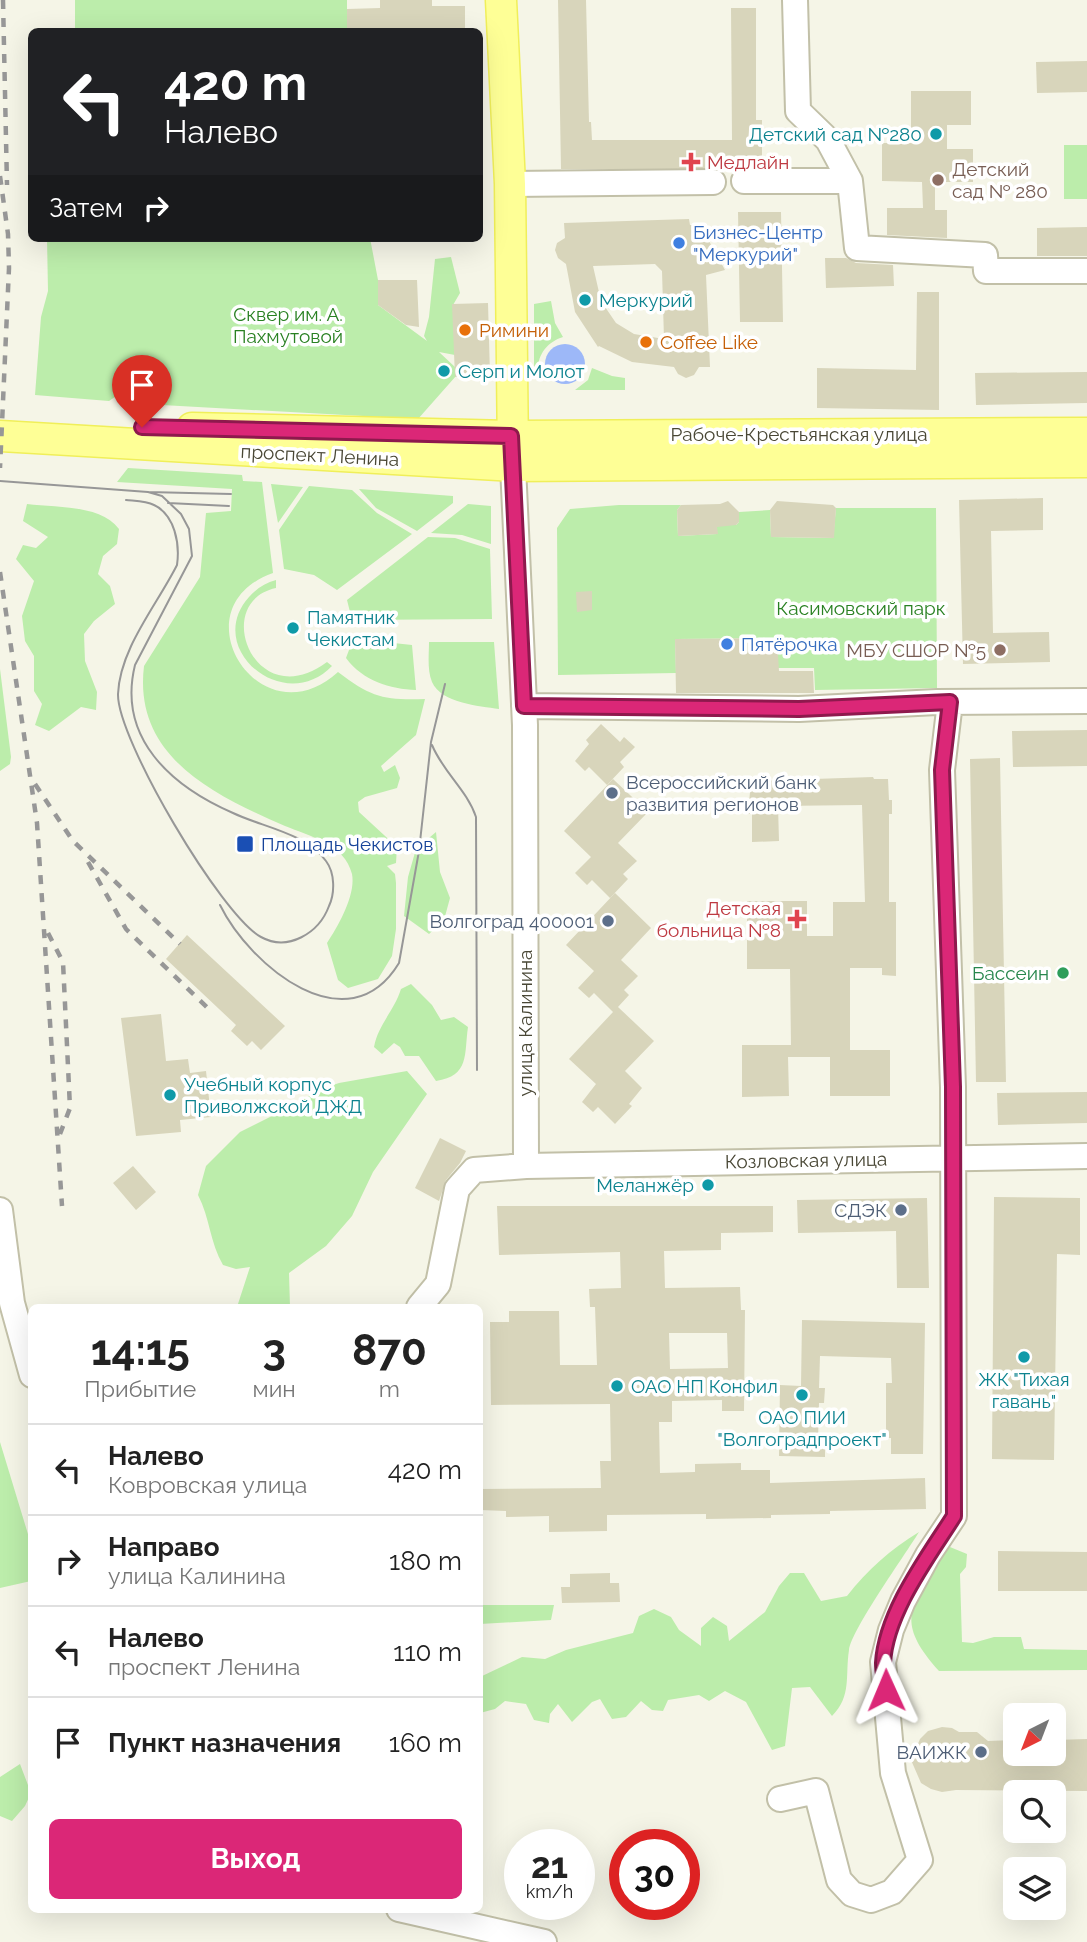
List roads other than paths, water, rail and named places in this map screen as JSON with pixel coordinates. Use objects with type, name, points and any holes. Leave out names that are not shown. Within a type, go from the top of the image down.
[{"type":"main road","points":[[501,0],[510,184],[513,466]]},
{"type":"main road","name":"проспект Ленина","points":[[0,417],[141,436],[513,466]]},
{"type":"main road","name":"Рабоче-Крестьянская улица","points":[[511,436],[1087,433]]},
{"type":"main road","name":"проспект Ленина","points":[[0,436],[511,436]]},
{"type":"main road","name":"Рабоче-Крестьянская улица","points":[[513,466],[1087,462]]},
{"type":"street","points":[[795,0],[798,111],[828,140],[850,181],[857,248],[985,255],[986,271],[1087,271]]},
{"type":"street","points":[[744,181],[850,181]]},
{"type":"street","points":[[510,184],[713,182]]},
{"type":"street","name":"улица Калинина","points":[[513,466],[524,706],[526,1166]]},
{"type":"street","points":[[524,706],[799,709],[950,702],[1087,701]]},
{"type":"street","points":[[780,1799],[816,1791],[839,1880],[852,1894],[871,1900],[892,1892],[919,1860],[893,1773],[883,1662],[891,1630],[903,1601],[928,1555],[954,1516],[953,1157],[942,770],[950,702]]},
{"type":"street","name":"Козловская улица","points":[[526,1166],[1087,1156]]},
{"type":"street","points":[[421,1304],[438,1284],[457,1189],[474,1170],[526,1166]]},
{"type":"street","points":[[0,1210],[12,1303],[28,1361]]},
{"type":"street","points":[[417,1913],[544,1942]]},
{"type":"water","name":"Меркурий","points":[[565,344],[573,345],[579,350],[584,356],[584,372],[579,378],[573,383],[565,384],[557,383],[551,378],[546,372],[545,364],[546,356],[551,350],[557,345]]},
{"type":"tram line","points":[[0,481],[148,492],[231,494]]},
{"type":"tram line","points":[[126,500],[151,504],[167,516],[177,539],[178,557],[177,565],[132,644],[120,677],[118,694],[122,716],[134,748],[174,824],[198,862],[243,922],[261,937],[271,941],[292,941],[310,932],[329,906],[333,883],[326,861],[317,851],[295,837],[233,813],[189,789],[170,774],[154,756],[142,737],[134,715],[132,691],[135,665],[192,556],[189,529],[181,514],[162,496],[148,492]]},
{"type":"tram line","points":[[168,503],[229,506]]},
{"type":"tram line","points":[[220,905],[253,952],[276,972],[302,988],[328,998],[354,998],[378,987],[399,963],[419,851],[431,742],[445,684]]},
{"type":"tram line","points":[[432,745],[442,764],[467,798],[476,817],[477,1070]]},
{"type":"railway","points":[[3,0],[7,185]]},
{"type":"railway","points":[[0,176],[8,234],[9,268],[0,468]]},
{"type":"railway","points":[[0,572],[37,823],[62,1206]]},
{"type":"railway","points":[[35,784],[73,841],[180,944]]},
{"type":"railway","points":[[88,862],[126,929],[212,1012]]},
{"type":"railway","points":[[48,933],[63,962],[70,1108],[60,1134]]},
{"type":"place","name":"Детский сад №280","points":[[936,134]]},
{"type":"place","name":"Медлайн","points":[[691,162]]},
{"type":"place","name":"Детский сад № 280","points":[[938,180]]},
{"type":"place","name":"Бизнес-Центр \"Меркурий\"","points":[[679,243]]},
{"type":"place","name":"Меркурий","points":[[585,300]]},
{"type":"place","name":"Римини","points":[[465,330]]},
{"type":"place","name":"Coffee Like","points":[[646,342]]},
{"type":"place","name":"Серп и Молот","points":[[444,371]]},
{"type":"place","name":"Памятник Чекистам","points":[[293,628]]},
{"type":"place","name":"Пятёрочка","points":[[727,644]]},
{"type":"place","name":"МБУ СШОР №5","points":[[1000,650]]},
{"type":"place","name":"Всероссийский банк развития регионов","points":[[612,793]]},
{"type":"place","name":"Площадь Чекистов","points":[[245,844]]},
{"type":"place","name":"Детская больница №8","points":[[797,919]]},
{"type":"place","name":"Волгоград 400001","points":[[608,921]]},
{"type":"place","name":"Бассеин","points":[[1063,973]]},
{"type":"place","name":"Учебный корпус Приволжской ДЖД","points":[[170,1095]]},
{"type":"place","name":"Меланжёр","points":[[708,1185]]},
{"type":"place","name":"СДЭК","points":[[901,1210]]},
{"type":"place","name":"ЖК \"Тихая гавань\"","points":[[1024,1357]]},
{"type":"place","name":"ОАО НП Конфил","points":[[617,1386]]},
{"type":"place","name":"ОАО ПИИ \"Волгоградпроект\"","points":[[802,1395]]},
{"type":"place","name":"ВАИЖК","points":[[981,1752]]},
{"type":"park label","name":"Сквер им. А. Пахмутовой","points":[[288,325]]},
{"type":"park label","name":"Касимовский парк","points":[[861,608]]}]
